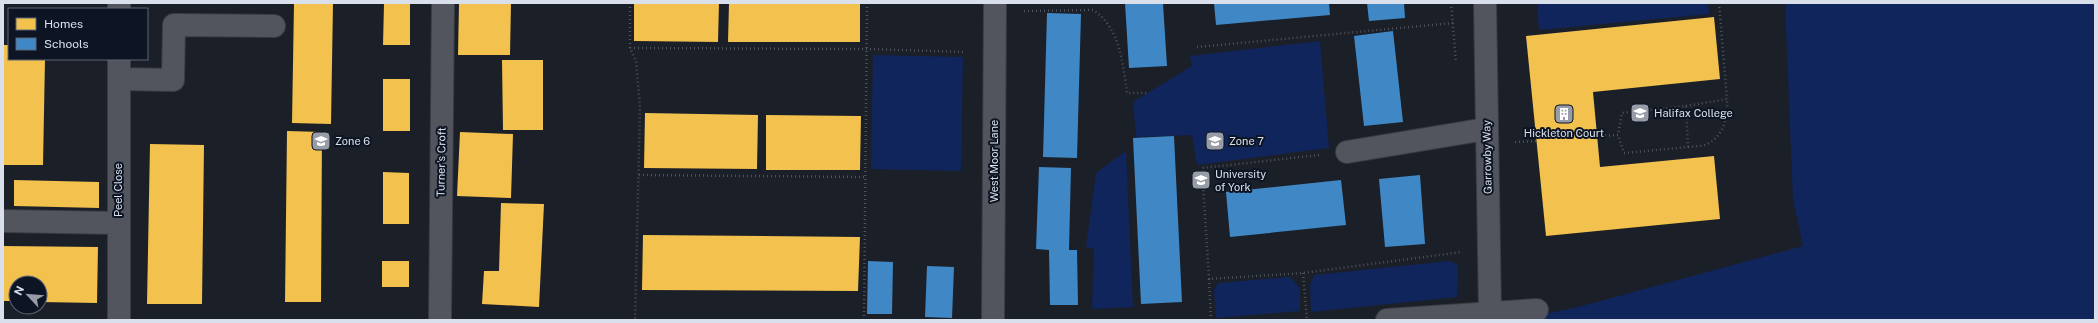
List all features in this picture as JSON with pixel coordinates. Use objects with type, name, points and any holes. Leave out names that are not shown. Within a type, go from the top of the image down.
[{"type":"street","name":"Turner's Croft","points":[[440,320],[443,3]]},
{"type":"street","name":"Garrowby Way","points":[[1485,3],[1490,312]]},
{"type":"street","name":"West Moor Lane","points":[[993,320],[995,7]]},
{"type":"street","points":[[119,69],[173,80],[174,25],[274,26]]},
{"type":"street","name":"Peel Close","points":[[119,69],[119,320]]},
{"type":"street","points":[[1347,152],[1486,128]]},
{"type":"street","points":[[3,221],[118,223]]},
{"type":"street","points":[[1387,320],[1537,310]]},
{"type":"path","points":[[630,3],[630,48],[636,61],[640,107],[635,320]]},
{"type":"path","points":[[864,320],[867,3]]},
{"type":"path","points":[[1451,3],[1456,70]]},
{"type":"path","points":[[1719,3],[1727,99],[1728,111],[1725,124],[1717,137],[1706,145],[1624,153],[1618,135],[1622,113],[1686,106],[1727,99]]},
{"type":"path","points":[[995,7],[1093,10],[1103,16],[1121,51],[1127,93],[1149,93]]},
{"type":"path","points":[[1197,47],[1453,23]]},
{"type":"path","points":[[630,48],[866,49],[995,53]]},
{"type":"path","points":[[1686,106],[1688,147]]},
{"type":"path","points":[[1597,136],[1618,135]]},
{"type":"path","points":[[1512,142],[1536,141]]},
{"type":"path","points":[[1211,320],[1202,168],[1347,152]]},
{"type":"path","points":[[639,176],[865,177]]},
{"type":"path","points":[[1209,279],[1303,273],[1467,252]]},
{"type":"path","points":[[1303,273],[1307,320]]},
{"type":"shaded area","points":[[1537,3],[1708,3],[1709,14],[1539,30]]},
{"type":"shaded area","points":[[1785,3],[2095,3],[2095,320],[1516,320],[1578,307],[1803,246],[1793,200]]},
{"type":"shaded area","points":[[1320,41],[1329,148],[1197,165],[1192,135],[1136,137],[1133,102],[1192,66],[1190,56]]},
{"type":"shaded area","points":[[873,55],[963,57],[961,171],[871,169]]},
{"type":"shaded area","points":[[1126,151],[1133,307],[1092,309],[1094,249],[1086,247],[1096,173]]},
{"type":"shaded area","points":[[1449,261],[1458,265],[1457,297],[1311,312],[1310,285],[1314,275]]},
{"type":"shaded area","points":[[1290,277],[1300,288],[1300,311],[1216,318],[1214,290],[1218,283]]},
{"type":"building: Homes","points":[[294,3],[333,3],[331,124],[292,123]]},
{"type":"building: Homes","points":[[384,3],[410,3],[410,45],[383,45]]},
{"type":"building: Homes","points":[[459,3],[511,3],[510,55],[458,55]]},
{"type":"building: Homes","points":[[634,3],[719,3],[718,42],[634,41]]},
{"type":"building: Homes","points":[[729,3],[860,3],[860,42],[728,42]]},
{"type":"building: Homes","name":"Hickleton Court","points":[[1714,17],[1720,79],[1593,92],[1600,167],[1714,156],[1720,219],[1546,236],[1526,36]]},
{"type":"building: Homes","points":[[3,45],[8,45],[8,60],[45,60],[43,165],[3,165]]},
{"type":"building: Homes","points":[[502,60],[543,60],[543,130],[503,130]]},
{"type":"building: Homes","points":[[383,79],[410,79],[410,131],[383,131]]},
{"type":"building: Homes","points":[[645,113],[758,115],[757,169],[644,168]]},
{"type":"building: Homes","points":[[766,115],[861,116],[860,170],[766,170]]},
{"type":"building: Homes","points":[[287,131],[322,132],[321,302],[285,302]]},
{"type":"building: Homes","points":[[460,132],[513,134],[511,198],[457,196]]},
{"type":"building: Homes","points":[[150,144],[204,145],[202,304],[147,304]]},
{"type":"building: Homes","points":[[383,172],[409,173],[409,224],[383,224]]},
{"type":"building: Homes","points":[[14,180],[99,182],[99,208],[14,206]]},
{"type":"building: Homes","points":[[501,203],[544,204],[539,307],[482,304],[484,271],[499,271]]},
{"type":"building: Homes","points":[[643,235],[860,237],[858,291],[642,290]]},
{"type":"building: Homes","points":[[3,246],[98,247],[97,303],[48,302],[48,275],[8,275],[8,301],[3,301]]},
{"type":"building: Homes","points":[[382,261],[409,261],[409,287],[382,287]]},
{"type":"building: Schools","points":[[1125,3],[1163,3],[1167,66],[1129,68]]},
{"type":"building: Schools","points":[[1214,3],[1329,3],[1330,15],[1216,25]]},
{"type":"building: Schools","points":[[1367,3],[1404,3],[1405,18],[1369,21]]},
{"type":"building: Schools","points":[[1047,13],[1081,14],[1077,158],[1043,157]]},
{"type":"building: Schools","points":[[1393,31],[1403,122],[1364,126],[1354,36]]},
{"type":"building: Schools","points":[[1174,136],[1182,302],[1141,304],[1133,138]]},
{"type":"building: Schools","points":[[1039,167],[1071,168],[1069,250],[1077,250],[1078,305],[1050,305],[1049,250],[1036,249]]},
{"type":"building: Schools","points":[[1420,175],[1425,244],[1385,247],[1379,179]]},
{"type":"building: Schools","points":[[1341,180],[1346,225],[1230,237],[1226,192]]},
{"type":"building: Schools","points":[[868,261],[893,262],[892,314],[867,314]]},
{"type":"building: Schools","points":[[927,266],[954,267],[952,318],[925,317]]},
{"type":"place","name":"Halifax College","points":[[1640,113]]},
{"type":"place","name":"Hickleton Court","points":[[1564,114]]},
{"type":"place","name":"Zone 6","points":[[321,141]]},
{"type":"place","name":"Zone 7","points":[[1215,141]]},
{"type":"place","name":"University of York","points":[[1201,180]]}]
